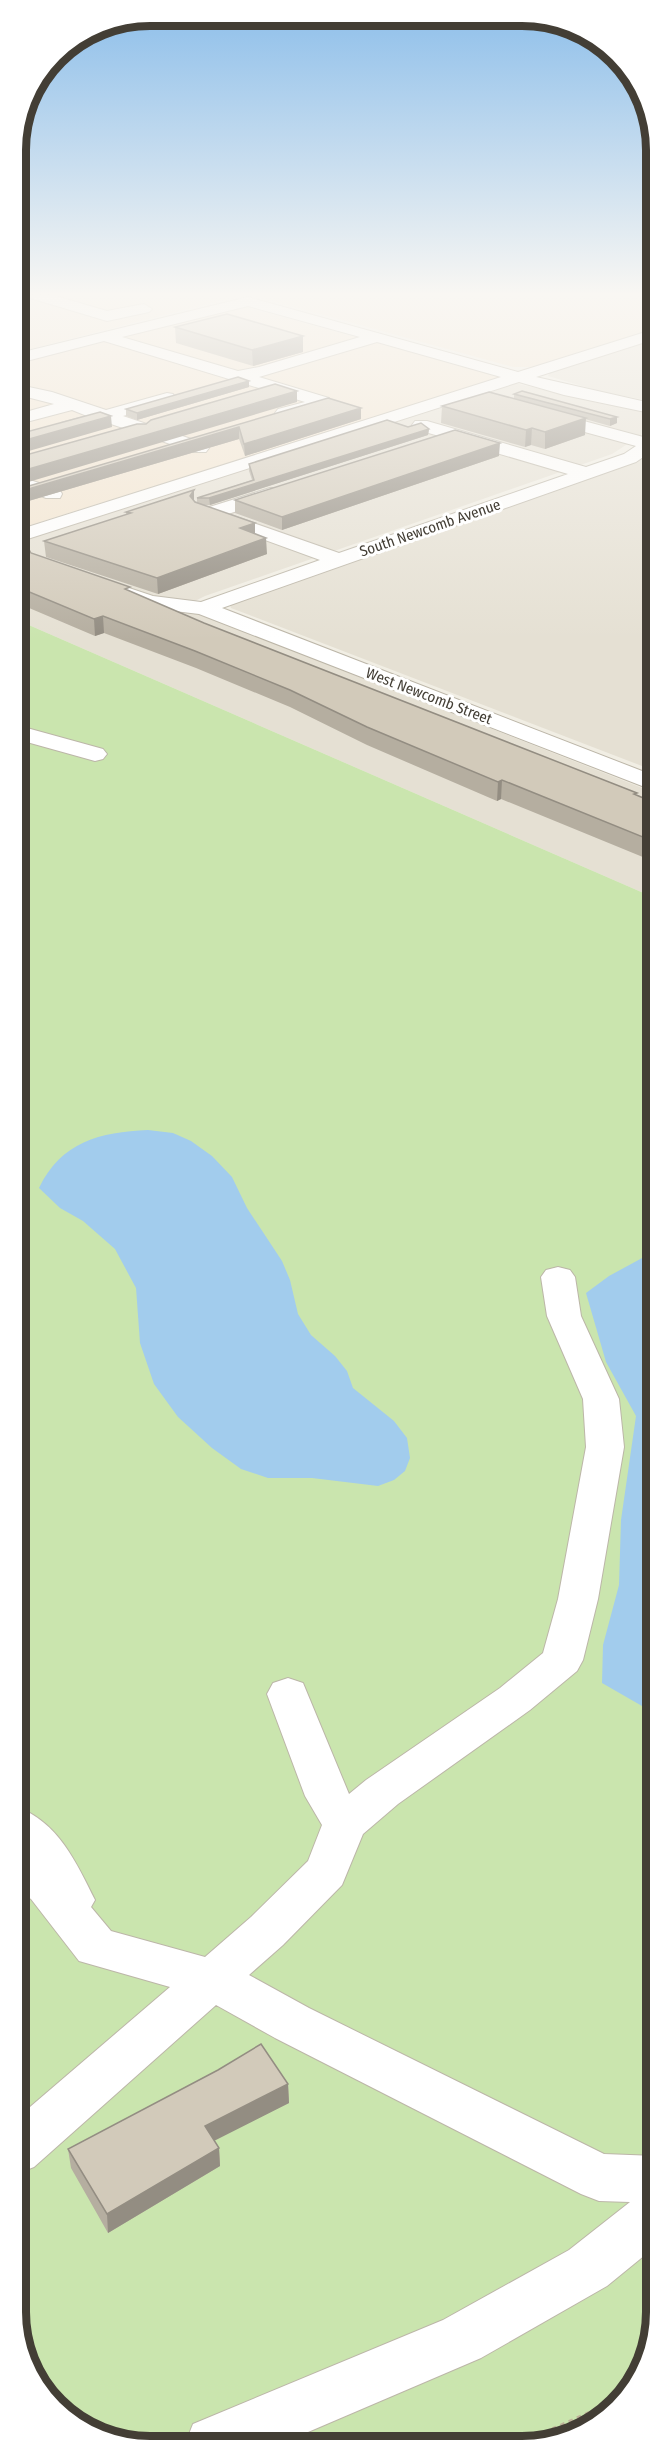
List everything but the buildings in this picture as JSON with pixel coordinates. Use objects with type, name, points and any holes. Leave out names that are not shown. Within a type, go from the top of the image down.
[{"type":"street","points":[[26,417],[54,410]]},
{"type":"street","points":[[86,410],[192,446]]},
{"type":"street","points":[[50,432],[125,410]]},
{"type":"street","points":[[270,418],[306,410]]},
{"type":"street","points":[[26,533],[414,410]]},
{"type":"street","points":[[528,411],[646,448]]},
{"type":"street","points":[[104,437],[169,418]]},
{"type":"street","points":[[421,425],[585,473]]},
{"type":"street","points":[[162,450],[192,446],[217,434]]},
{"type":"street","points":[[420,445],[453,435]]},
{"type":"street","name":"South Newcomb Avenue","points":[[203,608],[646,451]]},
{"type":"street","points":[[26,483],[49,488],[26,492]]},
{"type":"street","points":[[299,485],[201,510],[339,560]]},
{"type":"street","points":[[95,582],[150,602],[203,608]]},
{"type":"street","name":"West Newcomb Street","points":[[203,608],[646,780]]},
{"type":"street","points":[[26,735],[95,754]]},
{"type":"street","points":[[26,2142],[267,1932],[326,1872],[345,1824],[382,1792],[515,1699],[562,1660],[578,1599],[605,1447],[602,1400],[564,1316],[558,1277]]},
{"type":"street","points":[[288,1694],[327,1796],[345,1824]]},
{"type":"street","points":[[31,1841],[47,1886],[96,1947],[213,1978],[292,2023],[599,2177],[645,2179]]},
{"type":"street","points":[[232,2436],[462,2339],[588,2268],[645,2222]]},
{"type":"path","points":[[549,2432],[594,2412]]},
{"type":"shaded area","points":[[26,410],[397,410],[26,527]]},
{"type":"shaded area","points":[[431,410],[646,412],[646,429],[640,436],[612,454],[193,602],[197,613],[646,789],[646,894],[26,624],[26,539]]},
{"type":"shaded area","points":[[646,454],[646,767],[231,608],[230,605],[628,463]]},
{"type":"green space","points":[[26,624],[646,894],[645,2320],[636,2359],[629,2374],[615,2393],[590,2415],[561,2429],[522,2436],[150,2436],[125,2433],[95,2423],[68,2405],[42,2374],[32,2351],[26,2312]]},
{"type":"water","points":[[148,1130],[173,1133],[191,1141],[212,1156],[232,1177],[247,1208],[282,1261],[290,1280],[298,1314],[311,1335],[335,1356],[347,1371],[353,1388],[394,1421],[407,1438],[410,1458],[405,1471],[394,1480],[378,1486],[312,1478],[268,1478],[241,1469],[212,1448],[178,1417],[154,1384],[140,1343],[136,1288],[115,1249],[83,1221],[60,1208],[39,1188],[48,1172],[59,1160],[84,1142],[114,1133]]},
{"type":"water","points":[[645,1256],[645,1707],[602,1683],[603,1645],[619,1585],[621,1520],[636,1416],[606,1362],[586,1293],[609,1276]]}]
